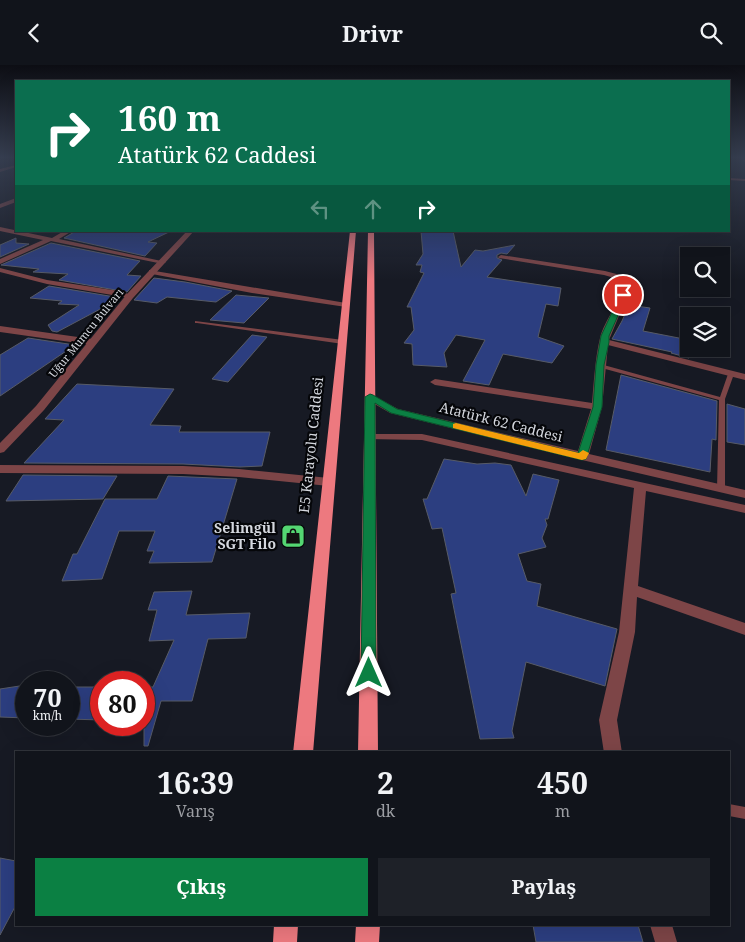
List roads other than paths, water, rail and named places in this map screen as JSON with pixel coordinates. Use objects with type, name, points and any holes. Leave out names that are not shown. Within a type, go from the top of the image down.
[{"type":"highway","name":"E5 Karayolu Caddesi","points":[[303,751],[353,232]]},
{"type":"highway","points":[[368,751],[371,232]]},
{"type":"highway","points":[[285,942],[286,926]]},
{"type":"highway","points":[[367,942],[368,926]]},
{"type":"street","points":[[0,206],[15,199]]},
{"type":"street","points":[[0,229],[13,231]]},
{"type":"street","points":[[0,235],[13,231]]},
{"type":"street","points":[[26,232],[51,239],[164,261]]},
{"type":"street","points":[[0,262],[67,232]]},
{"type":"street","name":"Uğur Mumcu Bulvarı","points":[[2,445],[40,408],[130,296],[190,232]]},
{"type":"street","points":[[501,257],[605,273],[625,279],[626,289],[605,336],[600,365],[597,407],[582,457]]},
{"type":"street","points":[[0,270],[46,282],[130,296]]},
{"type":"street","points":[[152,273],[346,305]]},
{"type":"street","points":[[0,329],[92,342]]},
{"type":"street","points":[[605,342],[745,377]]},
{"type":"street","points":[[435,382],[597,407]]},
{"type":"street","name":"Atatürk 62 Caddesi","points":[[370,397],[394,411],[582,457],[745,494]]},
{"type":"street","name":"Atatürk 62 Caddesi","points":[[370,437],[422,437],[745,509]]},
{"type":"street","points":[[0,469],[183,470],[329,481]]},
{"type":"street","points":[[613,751],[608,719],[627,632],[640,485]]},
{"type":"street","points":[[630,589],[745,629]]},
{"type":"street","points":[[661,926],[666,942]]},
{"type":"lane","points":[[197,321],[343,342]]},
{"type":"lane","points":[[600,365],[722,399]]},
{"type":"lane","points":[[721,489],[722,399],[731,373]]},
{"type":"lane","points":[[730,810],[745,813]]},
{"type":"place","name":"Selimgül SGT Filo","points":[[293,536]]}]
